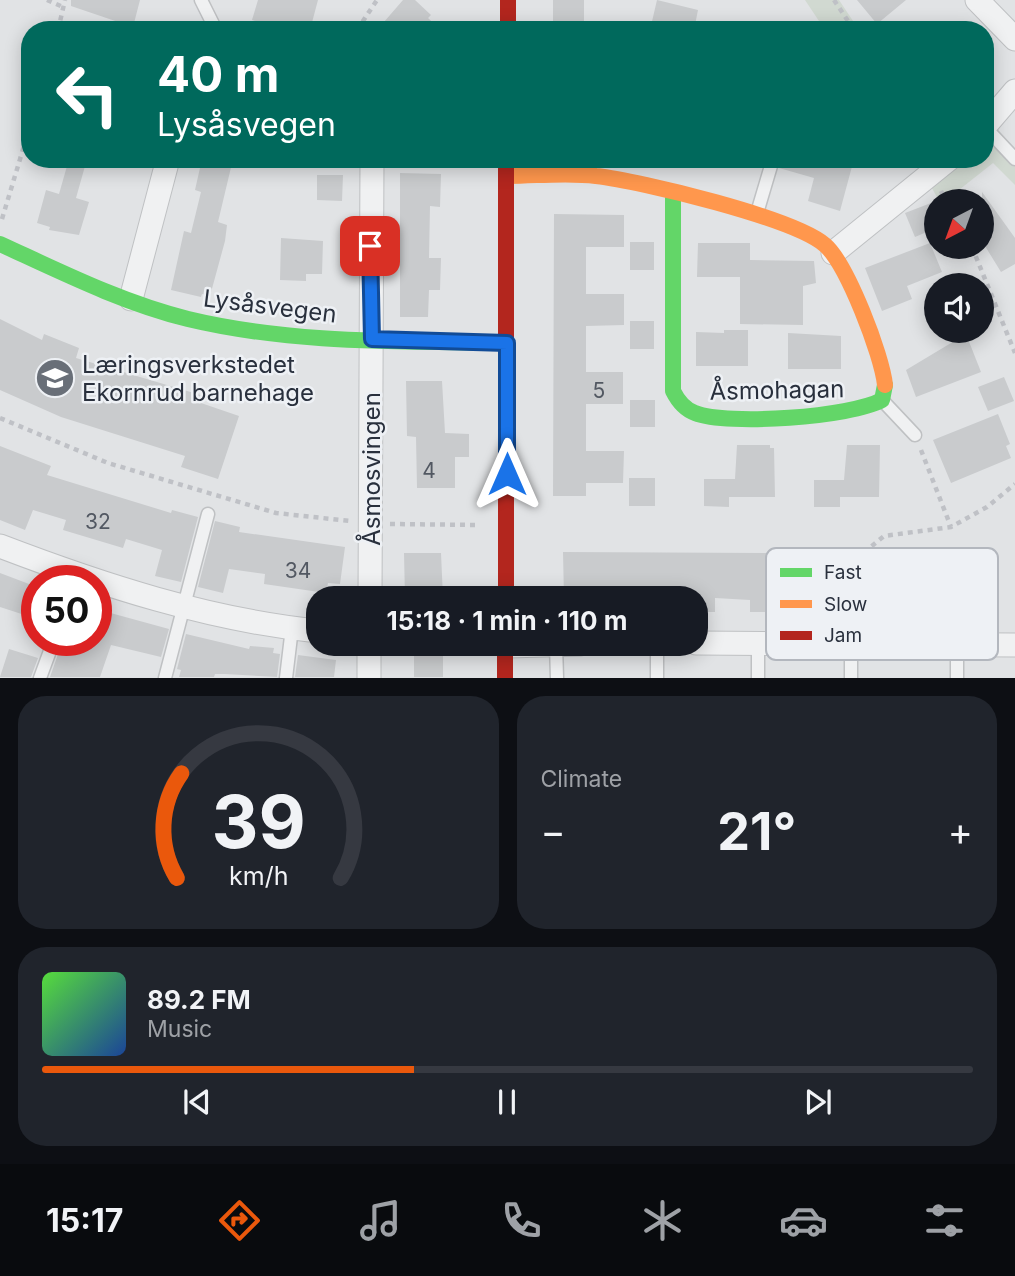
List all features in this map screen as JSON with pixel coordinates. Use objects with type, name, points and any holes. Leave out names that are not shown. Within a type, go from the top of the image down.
[{"type":"street","points":[[977,0],[1015,39]]},
{"type":"street","points":[[994,116],[1015,91]]},
{"type":"street","points":[[131,299],[166,168]]},
{"type":"street","name":"Åsmosvingen","points":[[370,586],[372,168]]},
{"type":"street","points":[[506,168],[506,586]]},
{"type":"street","points":[[506,176],[550,168]]},
{"type":"street","points":[[561,168],[622,179],[800,230],[823,242],[833,253],[850,288],[884,373],[886,387],[882,400]]},
{"type":"street","points":[[833,253],[938,168]]},
{"type":"street","name":"Åsmohagan","points":[[673,194],[673,391],[680,407],[701,416],[834,415],[868,409],[882,400]]},
{"type":"street","name":"Lysåsvegen","points":[[0,244],[131,299],[187,319],[248,330],[372,339],[507,343]]},
{"type":"street","points":[[0,546],[46,565]]},
{"type":"street","points":[[112,587],[184,606],[306,630]]},
{"type":"street","points":[[708,643],[766,645]]},
{"type":"street","points":[[369,656],[369,677]]},
{"type":"street","points":[[505,656],[505,677]]},
{"type":"lane","points":[[201,0],[212,21]]},
{"type":"lane","points":[[994,137],[1015,159]]},
{"type":"lane","points":[[755,217],[770,168]]},
{"type":"lane","points":[[882,400],[915,435]]},
{"type":"lane","points":[[165,677],[208,514]]},
{"type":"lane","points":[[286,677],[292,628]]},
{"type":"lane","points":[[758,645],[758,677]]},
{"type":"lane","points":[[40,677],[48,656]]},
{"type":"lane","points":[[556,656],[557,677]]},
{"type":"lane","points":[[657,656],[657,677]]},
{"type":"lane","points":[[851,677],[856,660]]},
{"type":"path","points":[[47,0],[63,7]]},
{"type":"path","points":[[60,21],[65,0]]},
{"type":"path","points":[[363,21],[377,0]]},
{"type":"path","points":[[834,0],[848,21]]},
{"type":"path","points":[[0,224],[21,155]]},
{"type":"path","points":[[977,259],[1015,353]]},
{"type":"path","points":[[0,418],[108,463],[276,513],[370,524],[506,526]]},
{"type":"path","points":[[915,435],[951,527]]},
{"type":"path","points":[[869,548],[884,536],[951,527],[987,507],[1015,484]]},
{"type":"shaded area","points":[[805,0],[839,0],[853,21],[819,21]]},
{"type":"shaded area","points":[[994,139],[1015,152],[1015,185],[994,164]]},
{"type":"shaded area","points":[[921,168],[987,168],[960,189],[932,189]]},
{"type":"building","points":[[71,0],[140,0],[135,21],[115,21],[71,6]]},
{"type":"building","points":[[258,0],[318,0],[312,21],[252,20]]},
{"type":"building","points":[[403,0],[415,0],[431,15],[428,18],[431,21],[385,21]]},
{"type":"building","points":[[553,0],[584,0],[584,21],[553,21]]},
{"type":"building","points":[[657,0],[698,10],[696,21],[652,21]]},
{"type":"building","points":[[857,0],[906,0],[881,21],[874,21]]},
{"type":"building","points":[[66,168],[84,168],[76,198],[89,202],[79,235],[49,230],[50,227],[37,223],[46,190],[59,194]]},
{"type":"building","points":[[200,168],[231,168],[218,222],[227,225],[225,241],[210,296],[202,294],[201,297],[171,290],[184,231],[191,233],[201,192],[195,190]]},
{"type":"building","points":[[779,168],[852,168],[840,211],[808,201],[814,178]]},
{"type":"building","points":[[400,173],[441,174],[440,207],[430,206],[429,258],[441,258],[440,290],[429,290],[428,317],[400,317]]},
{"type":"building","points":[[317,175],[343,175],[342,201],[317,200]]},
{"type":"building","points":[[924,206],[924,233],[915,237],[905,213]]},
{"type":"building","points":[[994,209],[1015,238],[1015,264],[1001,272],[993,259]]},
{"type":"building","points":[[554,214],[624,215],[624,247],[586,247],[586,294],[624,294],[624,325],[586,326],[586,372],[623,372],[623,404],[586,404],[586,451],[624,451],[623,483],[586,483],[586,496],[553,496]]},
{"type":"building","points":[[281,238],[323,241],[322,274],[306,274],[306,281],[280,280]]},
{"type":"building","points":[[630,242],[654,242],[654,270],[630,270]]},
{"type":"building","points":[[698,243],[750,243],[750,260],[814,261],[816,283],[803,286],[803,325],[740,324],[740,277],[697,277]]},
{"type":"building","points":[[924,245],[924,259],[937,259],[942,272],[924,273],[924,279],[907,286],[912,299],[882,311],[865,268]]},
{"type":"building","points":[[0,319],[42,340],[44,334],[79,348],[76,358],[204,396],[201,403],[239,416],[218,479],[181,467],[185,456],[61,417],[0,390]]},
{"type":"building","points":[[630,321],[654,321],[654,349],[630,349]]},
{"type":"building","points":[[724,330],[748,330],[748,366],[696,366],[696,332],[724,333]]},
{"type":"building","points":[[788,333],[841,336],[841,369],[788,369]]},
{"type":"building","points":[[951,343],[970,343],[981,372],[916,397],[906,370]]},
{"type":"building","points":[[1004,377],[1014,401],[988,411],[978,387]]},
{"type":"building","points":[[406,381],[442,381],[445,433],[469,434],[469,457],[455,457],[455,488],[417,488],[416,437],[407,436]]},
{"type":"building","points":[[630,400],[655,400],[655,427],[630,427]]},
{"type":"building","points":[[998,414],[1010,444],[1006,446],[1011,458],[951,483],[933,440]]},
{"type":"building","points":[[737,445],[770,445],[770,448],[774,448],[775,497],[729,497],[729,507],[704,506],[704,479],[735,479]]},
{"type":"building","points":[[847,445],[880,445],[879,497],[840,497],[840,507],[814,507],[814,480],[844,480]]},
{"type":"building","points":[[0,446],[51,466],[47,475],[171,513],[172,510],[198,517],[181,582],[155,576],[162,550],[126,539],[123,548],[63,530],[66,520],[33,510],[25,530],[0,520]]},
{"type":"building","points":[[629,478],[655,478],[655,506],[629,506]]},
{"type":"building","points":[[215,521],[240,527],[239,532],[345,547],[340,584],[306,586],[306,590],[264,584],[265,574],[229,569],[223,593],[198,587]]},
{"type":"building","points":[[563,552],[766,553],[766,612],[750,612],[750,600],[715,598],[715,612],[708,612],[708,586],[564,586]]},
{"type":"building","points":[[404,553],[441,553],[442,586],[405,586]]},
{"type":"building","points":[[0,573],[21,581],[21,614],[0,607]]},
{"type":"building","points":[[112,613],[169,629],[161,657],[112,645]]},
{"type":"building","points":[[186,634],[249,649],[250,646],[274,648],[273,653],[280,654],[277,677],[215,674],[214,677],[179,677],[181,670],[177,669]]},
{"type":"building","points":[[9,649],[21,653],[21,656],[38,658],[31,677],[0,677]]},
{"type":"building","points":[[298,655],[336,660],[334,677],[295,677]]},
{"type":"building","points":[[57,656],[107,656],[100,677],[50,677]]},
{"type":"building","points":[[414,656],[443,656],[443,677],[414,677]]},
{"type":"traffic: fast","points":[[673,194],[673,391],[685,407],[711,417],[734,419],[818,415],[866,406],[882,400],[885,385]]},
{"type":"traffic: fast","points":[[0,244],[92,286],[140,304],[188,319],[227,327],[347,340],[507,343]]},
{"type":"traffic: slow","points":[[506,176],[574,174],[617,179],[716,202],[808,234],[825,245],[834,255],[853,290],[877,353],[885,385]]},
{"type":"traffic: jam","points":[[508,0],[508,21]]},
{"type":"traffic: jam","points":[[506,168],[506,586]]},
{"type":"traffic: jam","points":[[505,656],[505,678]]},
{"type":"place","name":"Læringsverkstedet Ekornrud barnehage","points":[[55,378]]},
{"type":"route","points":[[370,246],[372,339],[507,343],[507,474]]}]
